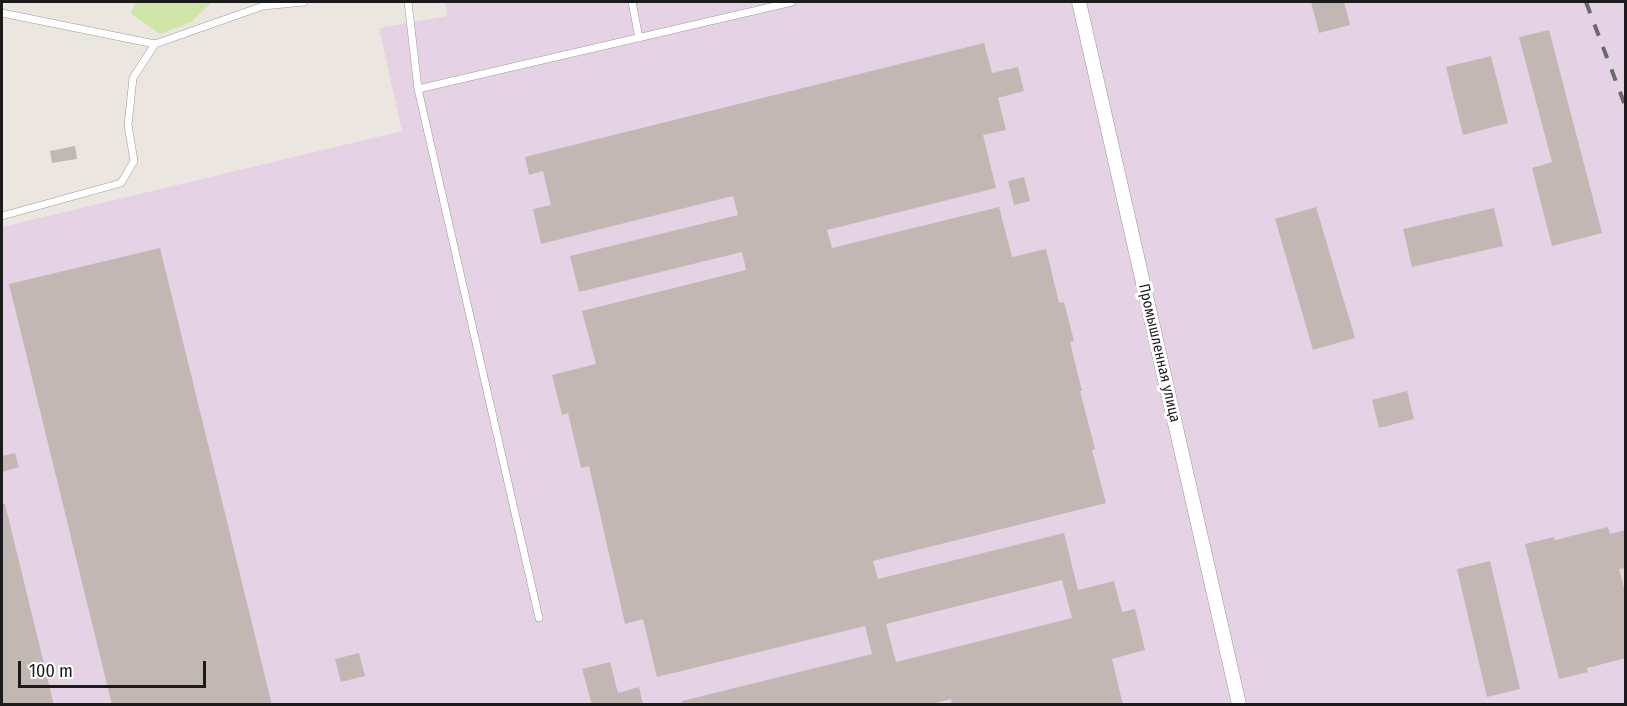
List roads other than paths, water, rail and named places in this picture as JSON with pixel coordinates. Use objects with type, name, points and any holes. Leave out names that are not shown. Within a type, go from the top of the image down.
[{"type":"street","name":"Промышленная улица","points":[[1079,2],[1239,705]]},
{"type":"lane","points":[[2,13],[155,44],[263,6],[304,2]]},
{"type":"lane","points":[[408,2],[418,89],[539,618]]},
{"type":"lane","points":[[632,2],[639,38]]},
{"type":"lane","points":[[418,89],[792,2]]},
{"type":"lane","points":[[2,216],[121,183],[134,161],[128,125],[133,78],[155,44]]},
{"type":"railway","points":[[1586,2],[1626,108]]}]
